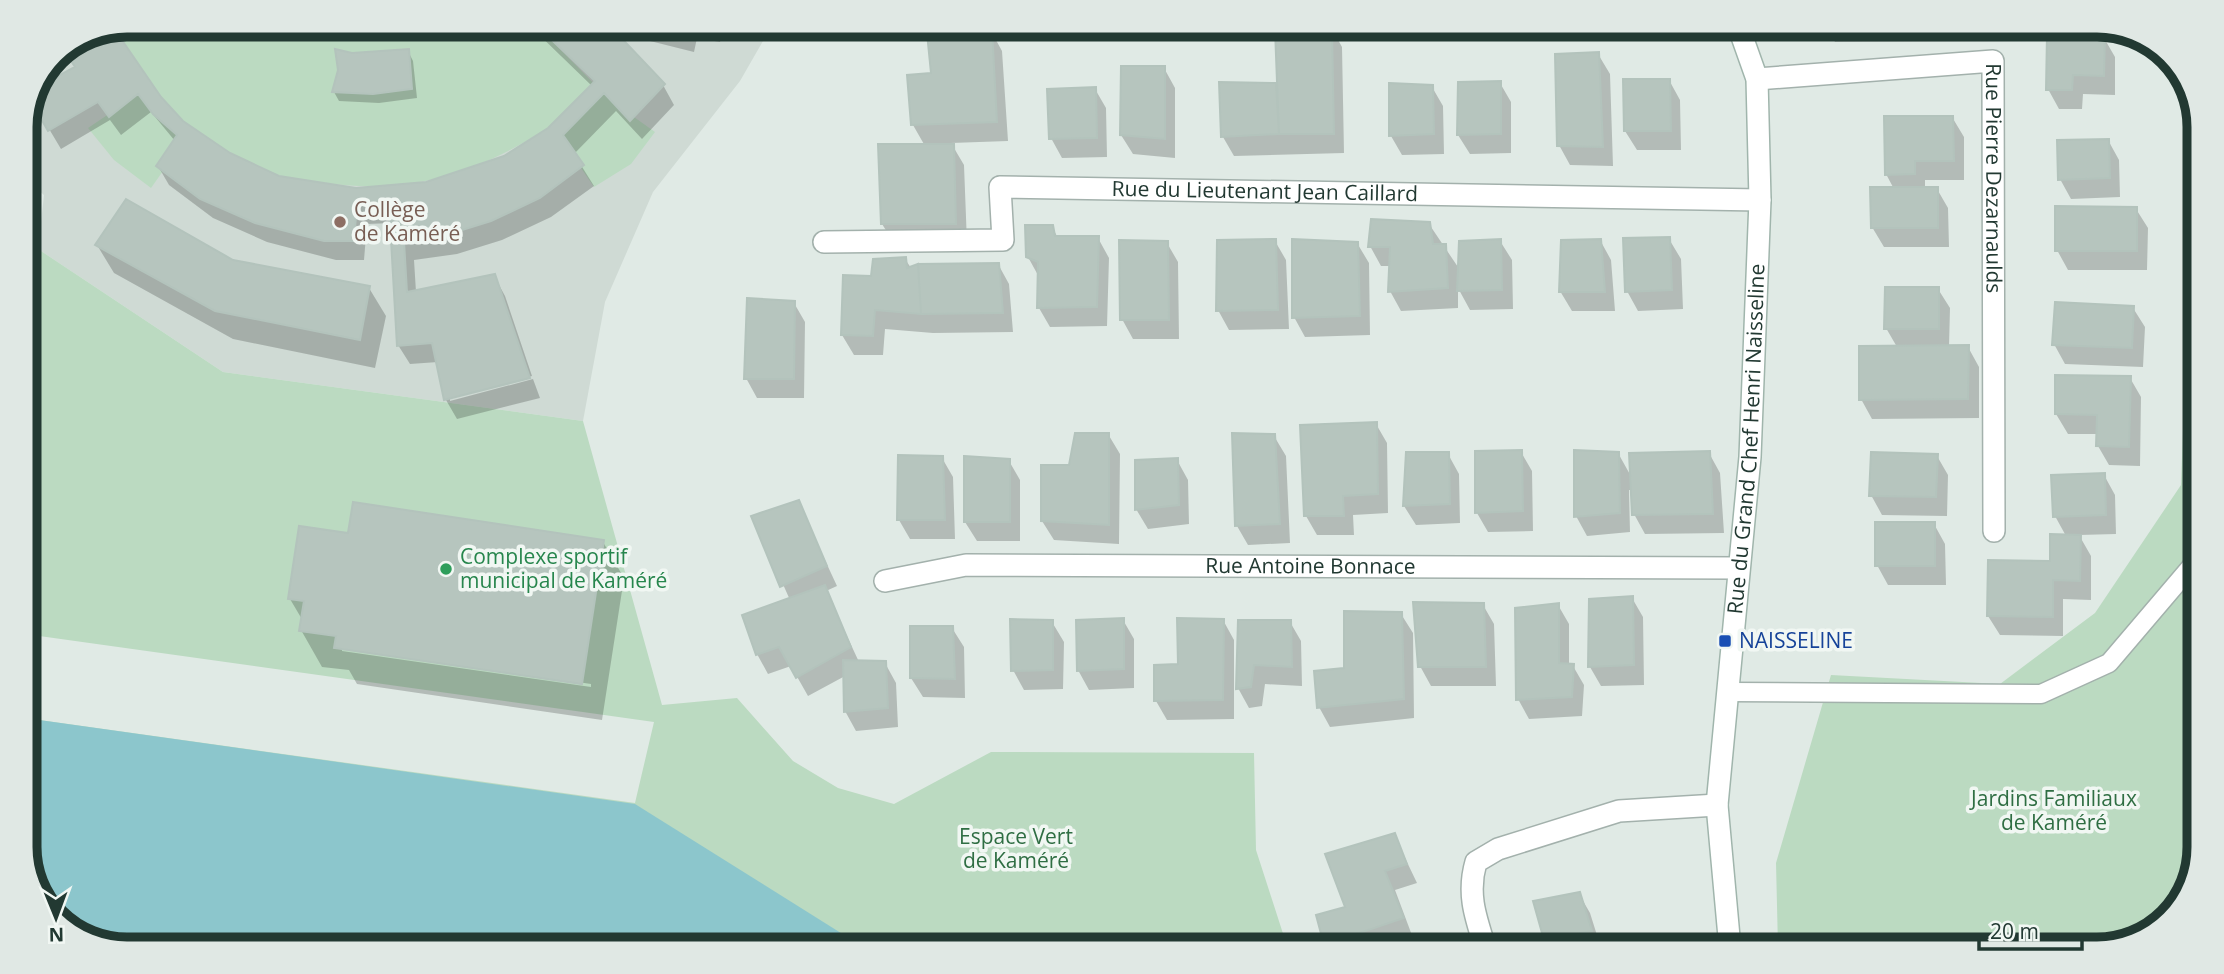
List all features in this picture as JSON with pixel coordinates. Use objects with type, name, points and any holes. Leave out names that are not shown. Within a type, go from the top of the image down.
[{"type":"street","name":"Rue du Grand Chef Henri Naisseline","points":[[1729,937],[1717,805],[1750,457],[1760,200],[1757,79],[1742,37]]},
{"type":"street","name":"Rue Pierre Dezarnaulds","points":[[1757,79],[1993,61],[1994,531]]},
{"type":"street","name":"Rue du Lieutenant Jean Caillard","points":[[824,242],[1003,240],[1000,187],[1760,200]]},
{"type":"street","name":"Rue Antoine Bonnace","points":[[885,581],[966,565],[1738,568]]},
{"type":"street","points":[[1482,937],[1472,907],[1470,883],[1476,862],[1498,849],[1619,811],[1717,805]]},
{"type":"lane","points":[[1729,692],[2041,694],[2109,663],[2187,571]]},
{"type":"shaded area","name":"Collège de Kaméré","points":[[765,37],[740,81],[653,192],[605,302],[583,421],[223,372],[38,249],[44,195],[37,189],[37,121],[46,87],[67,59],[98,42],[115,38]]},
{"type":"green space","points":[[548,37],[630,120],[634,117],[655,132],[631,164],[594,187],[581,168],[584,165],[548,128],[493,158],[439,178],[382,186],[352,186],[283,177],[253,165],[185,123],[156,165],[163,171],[151,188],[114,160],[88,128],[152,85],[120,38]]},
{"type":"green space","name":"Espace Vert de Kaméré","points":[[38,249],[223,372],[583,421],[662,705],[737,698],[793,761],[838,788],[894,804],[991,752],[1254,753],[1256,850],[1284,937],[109,936],[91,930],[91,883],[45,883],[38,865],[37,720],[635,803],[654,722],[37,636]]},
{"type":"green space","name":"Jardins Familiaux de Kaméré","points":[[2187,324],[2187,847],[2186,865],[2180,882],[2165,907],[2137,928],[2097,937],[1778,937],[1776,863],[1831,675],[2000,684],[2095,613],[2181,485]]},
{"type":"water","points":[[37,720],[635,804],[847,937],[109,936],[91,930],[91,883],[45,883],[38,865]]},
{"type":"building","points":[[549,37],[620,37],[665,84],[630,121],[604,93],[563,135],[584,165],[540,198],[491,221],[446,235],[404,241],[407,292],[495,274],[530,378],[444,400],[432,343],[397,346],[389,204],[357,204],[354,241],[324,241],[255,223],[200,199],[156,166],[177,135],[153,114],[138,94],[109,117],[98,102],[48,131],[38,114],[50,80],[75,67],[69,58],[98,42],[120,38],[161,97],[183,121],[230,153],[279,176],[356,188],[426,182],[504,156],[548,128],[595,81]]},
{"type":"building","points":[[927,37],[992,37],[997,122],[911,125],[907,75],[931,73]]},
{"type":"building","points":[[1275,37],[1332,37],[1334,134],[1279,134]]},
{"type":"building","points":[[2047,37],[2105,37],[2104,76],[2073,75],[2072,90],[2046,90]]},
{"type":"building","points":[[335,49],[352,53],[409,49],[412,89],[373,94],[332,92],[338,70]]},
{"type":"building","points":[[1599,52],[1603,147],[1557,146],[1555,54]]},
{"type":"building","points":[[1121,66],[1165,66],[1165,139],[1120,135]]},
{"type":"building","points":[[1623,79],[1670,79],[1671,131],[1624,131]]},
{"type":"building","points":[[1501,81],[1501,134],[1457,135],[1458,82]]},
{"type":"building","points":[[1219,82],[1276,83],[1279,134],[1221,137]]},
{"type":"building","points":[[1389,83],[1433,85],[1434,134],[1389,136]]},
{"type":"building","points":[[1096,87],[1097,138],[1049,139],[1047,89]]},
{"type":"building","points":[[1884,116],[1953,116],[1954,161],[1915,161],[1915,174],[1885,175]]},
{"type":"building","points":[[2109,139],[2110,178],[2058,180],[2057,140]]},
{"type":"building","points":[[878,144],[954,144],[956,224],[881,224]]},
{"type":"building","points":[[1870,187],[1938,187],[1938,228],[1871,228]]},
{"type":"building","points":[[126,199],[233,260],[370,286],[360,340],[215,311],[95,245]]},
{"type":"building","points":[[2055,206],[2137,207],[2137,251],[2055,251]]},
{"type":"building","points":[[1371,219],[1430,222],[1433,244],[1446,244],[1448,288],[1388,292],[1390,247],[1368,247]]},
{"type":"building","points":[[1025,225],[1053,225],[1055,236],[1099,236],[1097,307],[1037,308],[1038,262],[1026,257]]},
{"type":"building","points":[[1670,237],[1672,290],[1625,292],[1623,238]]},
{"type":"building","points":[[1276,239],[1278,310],[1216,311],[1217,240]]},
{"type":"building","points":[[1292,239],[1358,242],[1360,316],[1292,318]]},
{"type":"building","points":[[1501,239],[1502,290],[1457,291],[1459,241]]},
{"type":"building","points":[[1601,239],[1605,292],[1559,292],[1561,240]]},
{"type":"building","points":[[1119,240],[1168,241],[1169,320],[1120,320]]},
{"type":"building","points":[[906,257],[907,268],[918,264],[921,314],[875,310],[873,336],[841,335],[843,275],[871,276],[873,259]]},
{"type":"building","points":[[999,263],[1003,313],[921,314],[918,264]]},
{"type":"building","points":[[1885,287],[1939,287],[1939,329],[1884,329]]},
{"type":"building","points":[[747,298],[795,301],[794,379],[744,379]]},
{"type":"building","points":[[2055,302],[2134,306],[2132,348],[2052,345]]},
{"type":"building","points":[[1969,345],[1968,399],[1859,400],[1859,346]]},
{"type":"building","points":[[2055,375],[2131,376],[2129,447],[2096,446],[2097,415],[2055,414]]},
{"type":"building","points":[[1377,422],[1378,494],[1343,496],[1344,516],[1304,516],[1300,425]]},
{"type":"building","points":[[1075,433],[1109,433],[1109,525],[1041,521],[1041,465],[1069,465]]},
{"type":"building","points":[[1232,433],[1275,434],[1280,524],[1235,526]]},
{"type":"building","points":[[1522,450],[1523,511],[1475,513],[1475,451]]},
{"type":"building","points":[[1574,450],[1619,452],[1620,513],[1574,517]]},
{"type":"building","points":[[1710,451],[1713,514],[1632,515],[1629,453]]},
{"type":"building","points":[[1406,452],[1449,452],[1450,504],[1403,506]]},
{"type":"building","points":[[1871,452],[1938,454],[1936,497],[1869,496]]},
{"type":"building","points":[[898,455],[943,456],[945,520],[897,520]]},
{"type":"building","points":[[964,456],[1010,459],[1010,522],[964,522]]},
{"type":"building","points":[[1178,458],[1179,505],[1135,510],[1135,460]]},
{"type":"building","points":[[2105,473],[2106,515],[2053,517],[2051,475]]},
{"type":"building","points":[[799,500],[827,566],[780,587],[751,516]]},
{"type":"building","name":"Complexe sportif municipal de Kaméré","points":[[353,502],[604,540],[582,684],[334,648],[336,636],[299,631],[304,601],[288,599],[299,526],[348,533]]},
{"type":"building","points":[[1875,522],[1935,522],[1935,566],[1875,566]]},
{"type":"building","points":[[2050,534],[2081,535],[2080,581],[2053,580],[2053,617],[1987,616],[1988,560],[2050,561]]},
{"type":"building","points":[[825,585],[851,647],[796,678],[779,647],[756,655],[742,615]]},
{"type":"building","points":[[1633,596],[1634,665],[1588,667],[1589,599]]},
{"type":"building","points":[[1413,602],[1484,603],[1486,667],[1418,667]]},
{"type":"building","points":[[1559,603],[1559,663],[1574,664],[1572,697],[1516,700],[1515,608]]},
{"type":"building","points":[[1344,611],[1402,612],[1404,699],[1317,708],[1314,671],[1344,668]]},
{"type":"building","points":[[1124,618],[1124,669],[1077,671],[1076,620]]},
{"type":"building","points":[[1177,618],[1224,619],[1223,700],[1154,701],[1154,665],[1178,664]]},
{"type":"building","points":[[1010,619],[1053,620],[1053,670],[1011,671]]},
{"type":"building","points":[[1238,620],[1291,620],[1292,667],[1254,665],[1251,687],[1236,689]]},
{"type":"building","points":[[910,626],[953,626],[955,679],[910,678]]},
{"type":"building","points":[[843,660],[886,661],[888,708],[844,712]]},
{"type":"building","points":[[1395,833],[1407,864],[1385,871],[1404,918],[1348,937],[1322,937],[1316,915],[1345,907],[1325,854]]},
{"type":"building","points":[[1580,892],[1592,931],[1543,937],[1533,901]]},
{"type":"building","points":[[1362,932],[1364,937],[1347,937]]},
{"type":"place","name":"Collège de Kaméré","points":[[340,222]]},
{"type":"place","name":"Complexe sportif municipal de Kaméré","points":[[446,569]]},
{"type":"place","name":"NAISSELINE","points":[[1725,641]]}]
